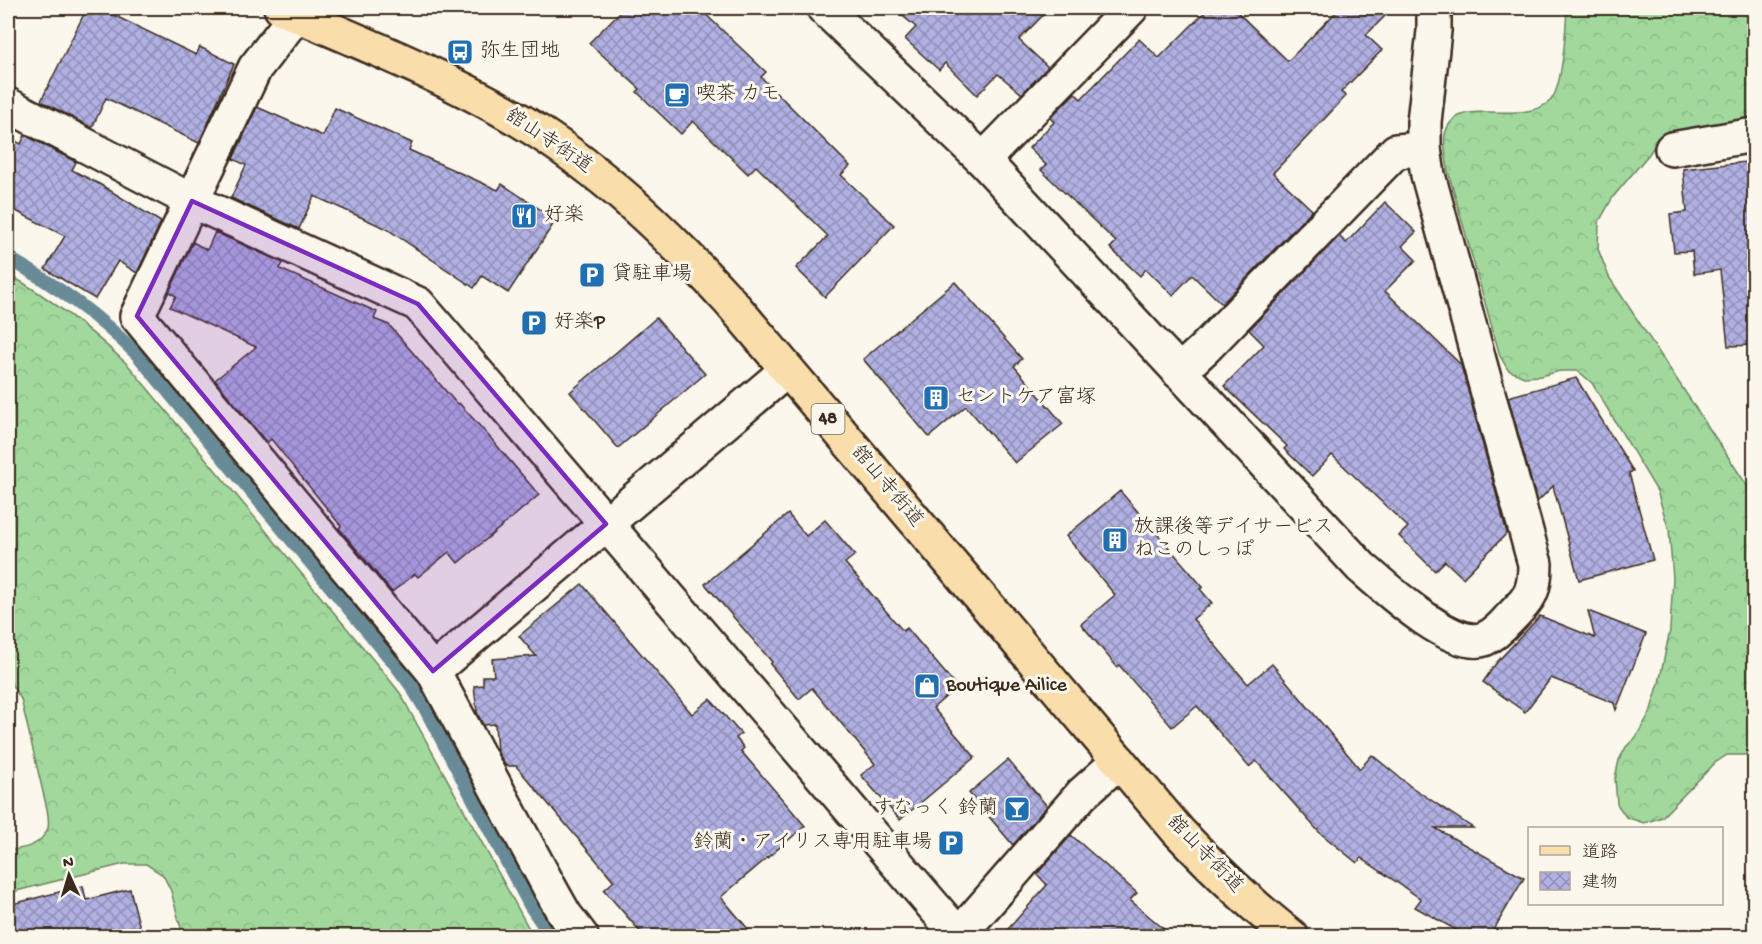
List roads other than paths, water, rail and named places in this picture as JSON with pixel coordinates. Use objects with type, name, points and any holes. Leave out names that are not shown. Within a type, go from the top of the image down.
[{"type":"main road","name":"舘山寺街道","points":[[289,11],[473,95],[522,122],[568,152],[612,186],[662,230],[731,303],[1178,831],[1259,911],[1291,936]]},
{"type":"street","points":[[824,8],[983,160],[1361,567],[1400,600],[1451,635],[1467,640],[1483,639],[1498,630],[1528,598],[1535,582],[1535,564],[1428,176],[1424,149],[1424,122],[1434,31],[1432,8]]},
{"type":"street","points":[[983,160],[1131,8]]},
{"type":"street","points":[[289,11],[255,68],[137,316],[433,671],[552,892],[581,936]]},
{"type":"street","points":[[8,105],[192,201],[418,304],[959,936],[1082,794],[1119,761]]},
{"type":"street","points":[[1672,149],[1755,135]]},
{"type":"street","points":[[1179,372],[1213,340],[1396,151],[1424,149]]},
{"type":"street","points":[[433,671],[787,370]]},
{"type":"waterway","points":[[8,258],[44,279],[76,302],[138,355],[396,665],[425,708],[530,905],[551,936]]},
{"type":"place","name":"弥生団地","points":[[460,52]]},
{"type":"place","name":"喫茶 カモ","points":[[677,95]]},
{"type":"place","name":"好楽","points":[[524,216]]},
{"type":"place","name":"貸駐車場","points":[[592,275]]},
{"type":"place","name":"好楽P","points":[[534,323]]},
{"type":"place","name":"セントケア富塚","points":[[936,398]]},
{"type":"place","name":"放課後等デイサービス ねこのしっぽ","points":[[1115,540]]},
{"type":"place","name":"Boutique Ailice","points":[[927,686]]},
{"type":"place","name":"すなっく 鈴蘭","points":[[1017,809]]},
{"type":"place","name":"鈴蘭・アイリス専用駐車場","points":[[951,843]]}]
